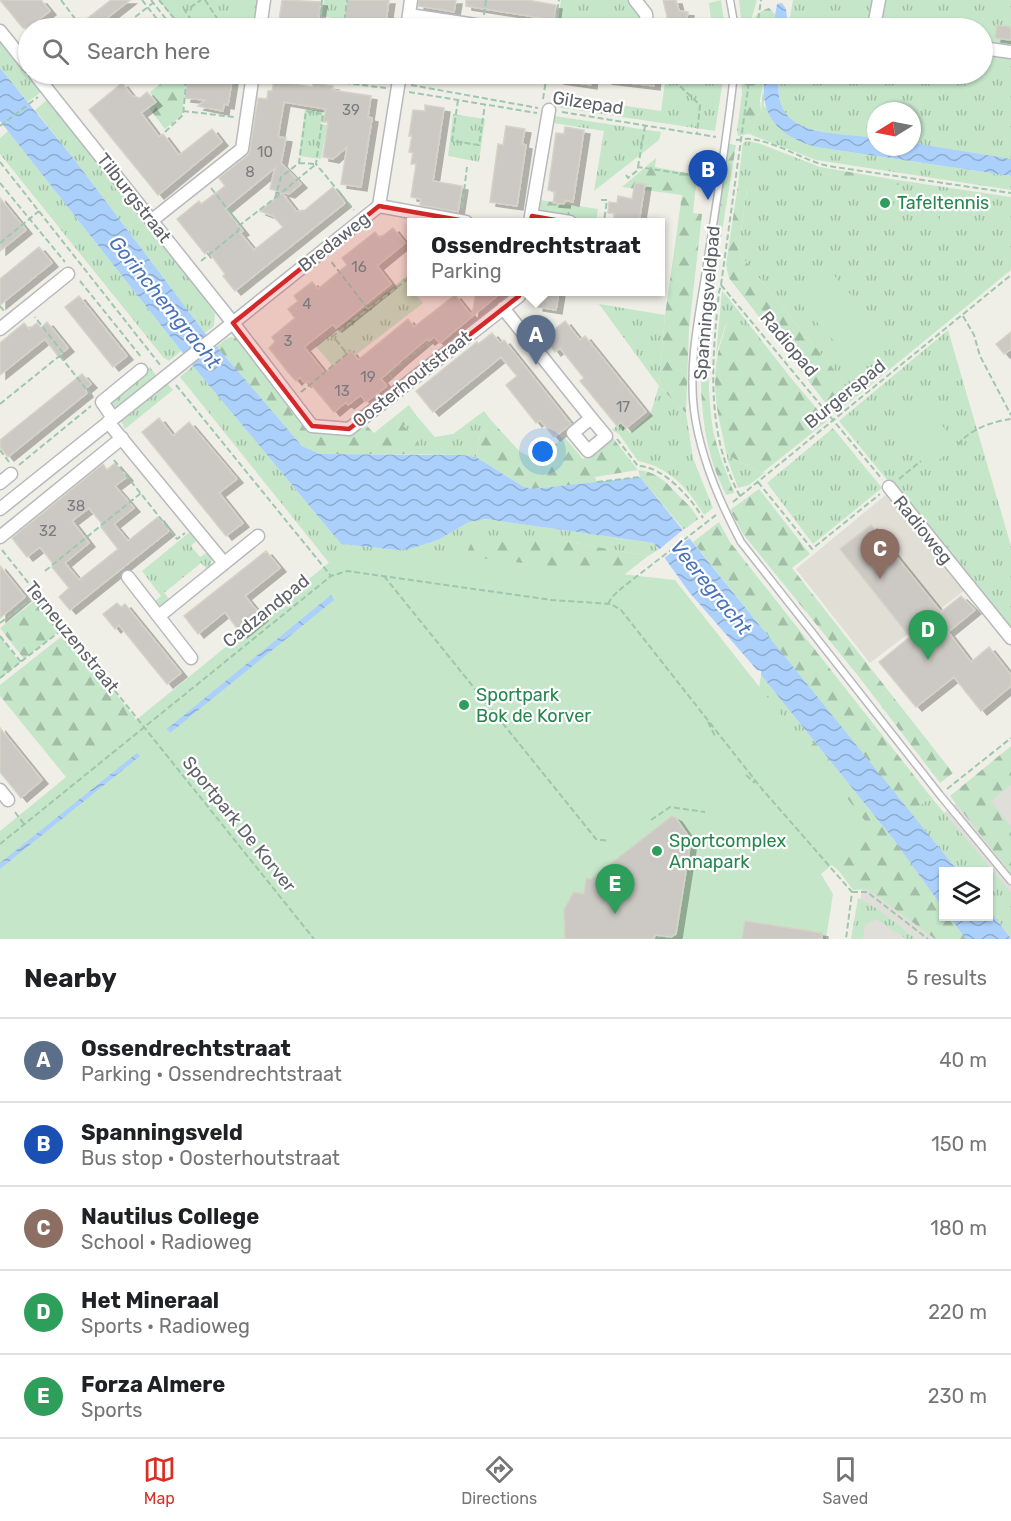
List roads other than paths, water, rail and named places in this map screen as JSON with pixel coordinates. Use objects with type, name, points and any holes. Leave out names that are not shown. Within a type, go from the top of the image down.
[{"type":"street","points":[[261,18],[264,0]]},
{"type":"street","points":[[409,18],[411,0]]},
{"type":"street","points":[[634,0],[646,14],[646,18]]},
{"type":"street","points":[[876,18],[879,0]]},
{"type":"street","points":[[409,15],[429,18]]},
{"type":"street","points":[[0,31],[18,54]]},
{"type":"street","points":[[993,50],[1011,52]]},
{"type":"street","name":"Tilburgstraat","points":[[43,84],[233,323]]},
{"type":"street","points":[[151,221],[242,149],[251,84]]},
{"type":"street","name":"Bredaweg","points":[[0,509],[379,206],[398,84]]},
{"type":"street","points":[[531,218],[544,111]]},
{"type":"street","points":[[379,206],[442,218]]},
{"type":"street","points":[[0,329],[68,274]]},
{"type":"street","name":"Oosterhoutstraat","points":[[233,323],[312,426],[349,429],[519,296]]},
{"type":"street","points":[[503,308],[606,436],[588,451],[573,433],[591,418]]},
{"type":"street","points":[[141,370],[102,402],[122,438],[224,563]]},
{"type":"street","points":[[0,537],[122,438]]},
{"type":"street","points":[[0,483],[13,471]]},
{"type":"street","name":"Radioweg","points":[[889,487],[1011,638]]},
{"type":"street","points":[[159,616],[258,536]]},
{"type":"street","points":[[128,577],[191,658]]},
{"type":"street","points":[[0,790],[8,800]]},
{"type":"lane","points":[[730,0],[733,18]]},
{"type":"lane","points":[[733,84],[727,140],[697,329],[693,388],[694,409],[702,449],[723,509],[741,542],[940,795],[1011,880]]},
{"type":"water","points":[[782,3],[786,9],[787,18],[775,18],[777,4]]},
{"type":"water","points":[[0,68],[74,159],[205,333],[302,446],[320,454],[476,457],[524,487],[533,489],[640,477],[955,867],[939,867],[939,902],[894,840],[761,675],[761,671],[757,670],[689,592],[654,543],[486,519],[469,522],[438,540],[410,549],[397,550],[341,544],[193,366],[0,121]]},
{"type":"water","points":[[764,84],[780,84],[779,95],[784,110],[793,121],[823,132],[867,137],[867,155],[816,147],[791,137],[774,122],[765,101]]},
{"type":"water","points":[[921,144],[1011,159],[1011,176],[877,156],[921,156]]},
{"type":"water","points":[[331,595],[334,600],[170,733],[167,729]]},
{"type":"water","points":[[137,753],[140,756],[0,869],[0,863]]},
{"type":"water","points":[[993,914],[1011,939],[966,939],[953,921],[993,921]]},
{"type":"place","name":"Spanningsveld","points":[[708,200]]},
{"type":"place","name":"Tafeltennis","points":[[885,203]]},
{"type":"place","name":"Ossendrechtstraat","points":[[536,365]]},
{"type":"place","name":"Nautilus College","points":[[880,579]]},
{"type":"place","name":"Het Mineraal","points":[[928,660]]},
{"type":"place","name":"Sportpark Bok de Korver","points":[[464,705]]},
{"type":"place","name":"Sportcomplex Annapark","points":[[657,851]]},
{"type":"place","name":"Forza Almere","points":[[615,914]]},
{"type":"water label","name":"Gorinchemgracht","points":[[165,302]]},
{"type":"water label","name":"Veeregracht","points":[[711,587]]}]
